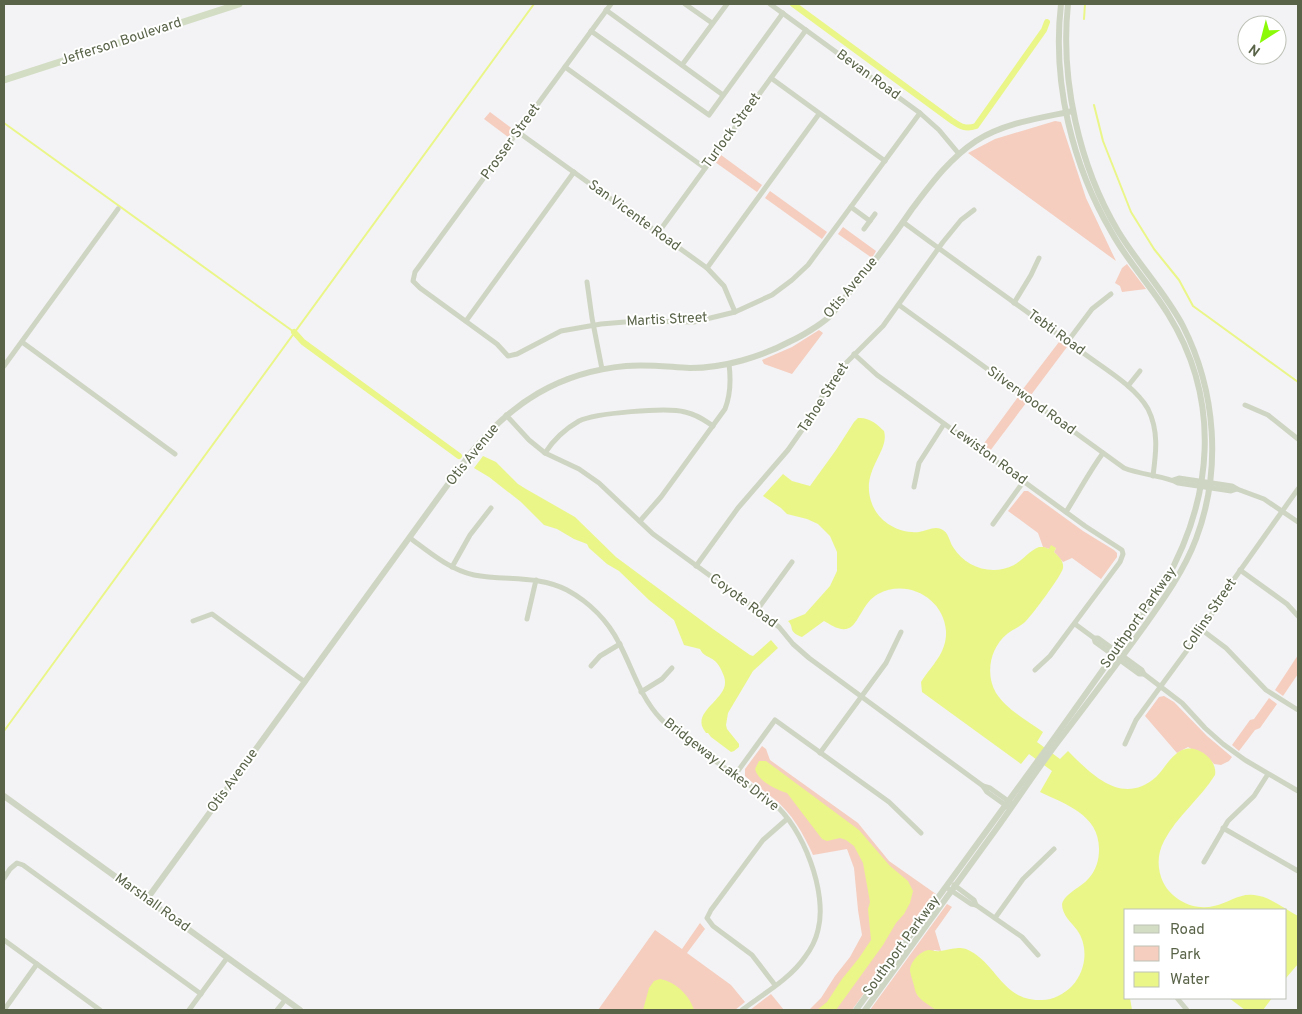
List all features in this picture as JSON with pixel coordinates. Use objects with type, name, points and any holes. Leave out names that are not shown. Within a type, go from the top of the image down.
[{"type":"main road","name":"Jefferson Boulevard","points":[[4,80],[239,4]]},
{"type":"street","name":"Prosser Street","points":[[466,321],[420,288],[413,281],[415,272],[611,4]]},
{"type":"street","points":[[685,4],[712,23]]},
{"type":"street","points":[[682,65],[727,4]]},
{"type":"street","name":"Bevan Road","points":[[770,4],[920,112],[939,130],[959,154]]},
{"type":"street","name":"Southport Parkway","points":[[856,1010],[1052,746],[1164,584],[1178,560],[1188,536],[1202,484],[1205,431],[1198,389],[1189,356],[1168,315],[1116,240],[1099,209],[1075,145],[1060,74],[1058,23],[1061,4]]},
{"type":"street","name":"Southport Parkway","points":[[1052,746],[1121,658],[1171,589],[1196,539],[1204,513],[1213,454],[1211,422],[1203,379],[1195,354],[1175,311],[1118,231],[1105,206],[1069,112],[1066,40],[1068,4]]},
{"type":"street","points":[[606,10],[723,95]]},
{"type":"street","points":[[591,31],[708,115],[783,13]]},
{"type":"street","name":"Turlock Street","points":[[658,233],[806,30]]},
{"type":"street","points":[[565,67],[705,168]]},
{"type":"street","points":[[770,78],[885,160]]},
{"type":"street","name":"Martis Street","points":[[466,321],[498,344],[508,356],[517,354],[561,331],[637,321],[694,322],[735,312],[772,295],[796,276],[818,253],[920,112]]},
{"type":"street","name":"Otis Avenue","points":[[147,899],[470,454],[488,432],[506,415],[529,398],[554,384],[577,375],[627,366],[692,368],[728,364],[791,342],[829,317],[859,282],[939,173],[959,154],[996,131],[1018,123],[1069,112]]},
{"type":"street","points":[[707,268],[820,114]]},
{"type":"street","name":"San Vicente Road","points":[[518,132],[707,268],[724,286],[735,312]]},
{"type":"street","points":[[466,321],[574,172]]},
{"type":"street","points":[[851,207],[870,221]]},
{"type":"street","points":[[4,366],[118,209]]},
{"type":"street","name":"Tahoe Street","points":[[696,566],[738,508],[788,450],[809,420],[829,384],[854,354],[883,326],[961,220],[974,210]]},
{"type":"street","points":[[864,229],[875,214]]},
{"type":"street","name":"Tebti Road","points":[[903,222],[1068,341],[1128,386],[1140,398],[1147,409],[1154,427],[1156,453],[1153,476]]},
{"type":"street","points":[[1014,303],[1039,258]]},
{"type":"street","points":[[587,282],[593,326],[602,369]]},
{"type":"street","points":[[1068,341],[1092,309],[1110,294]]},
{"type":"street","name":"Silverwood Road","points":[[898,304],[1124,468],[1136,473],[1173,480],[1179,478],[1202,484],[1232,486],[1264,499],[1298,522]]},
{"type":"street","points":[[22,342],[175,454]]},
{"type":"street","name":"Lewiston Road","points":[[854,354],[877,375],[944,424],[1085,526],[1118,546],[1123,554],[1120,562],[1074,624]]},
{"type":"street","points":[[640,521],[661,498],[725,409],[730,397],[728,364]]},
{"type":"street","points":[[1128,386],[1140,371]]},
{"type":"street","points":[[1245,405],[1268,415],[1298,438]]},
{"type":"street","points":[[545,453],[565,430],[580,421],[596,416],[676,410],[693,414],[713,426]]},
{"type":"street","name":"Coyote Road","points":[[506,415],[529,440],[545,453],[579,470],[599,483],[653,534],[757,610],[778,627],[809,658],[984,786],[990,788],[1009,805]]},
{"type":"street","points":[[914,487],[919,463],[944,424]]},
{"type":"street","points":[[1066,512],[1088,473],[1103,453]]},
{"type":"street","points":[[993,524],[1024,481]]},
{"type":"street","name":"Collins Street","points":[[1125,744],[1136,720],[1202,630],[1240,570],[1298,490]]},
{"type":"street","points":[[452,567],[470,535],[490,508]]},
{"type":"street","name":"Bridgeway Lakes Drive","points":[[410,538],[452,567],[463,572],[481,576],[536,580],[566,590],[580,598],[596,612],[620,644],[641,692],[661,720],[774,804],[787,819],[800,838],[811,863],[820,906],[820,919],[814,941],[804,959],[793,971],[742,1010]]},
{"type":"street","points":[[757,610],[792,562]]},
{"type":"street","points":[[1240,570],[1288,604],[1298,616]]},
{"type":"street","points":[[527,619],[536,580]]},
{"type":"street","points":[[193,622],[212,614],[306,682]]},
{"type":"street","points":[[1035,670],[1050,656],[1074,624],[1094,638],[1098,638],[1139,674],[1144,674],[1182,703],[1223,744],[1268,774],[1298,791]]},
{"type":"street","points":[[1202,630],[1226,648],[1266,690],[1298,710]]},
{"type":"street","points":[[820,753],[886,663],[901,632]]},
{"type":"street","points":[[592,666],[600,656],[620,644]]},
{"type":"street","points":[[641,692],[662,679],[672,668]]},
{"type":"street","points":[[735,775],[775,720],[889,802],[921,833]]},
{"type":"street","points":[[1204,862],[1233,815],[1254,796],[1268,774]]},
{"type":"street","name":"Marshall Road","points":[[5,799],[300,1010]]},
{"type":"street","name":"Southport Parkway","points":[[865,1010],[954,889],[1009,805]]},
{"type":"street","points":[[776,984],[752,955],[713,926],[707,918],[763,840],[787,819]]},
{"type":"street","points":[[1224,828],[1298,871]]},
{"type":"street","points":[[995,918],[1023,879],[1054,849]]},
{"type":"street","points":[[4,878],[17,863],[23,865],[201,994]]},
{"type":"street","points":[[948,884],[971,904],[976,905],[1022,937],[1038,956]]},
{"type":"street","points":[[4,940],[98,1010]]},
{"type":"street","points":[[189,1010],[227,958]]},
{"type":"street","points":[[4,1010],[37,964]]},
{"type":"street","points":[[1178,999],[1187,1010]]},
{"type":"street","points":[[277,1010],[285,1000]]},
{"type":"green space","points":[[490,112],[514,130],[508,137],[484,119]]},
{"type":"green space","points":[[1055,121],[1061,122],[1086,198],[1116,261],[968,153],[995,139]]},
{"type":"green space","points":[[721,155],[762,185],[757,192],[715,162]]},
{"type":"green space","points":[[770,191],[827,232],[822,239],[765,198]]},
{"type":"green space","points":[[843,227],[876,251],[872,258],[838,234]]},
{"type":"green space","points":[[1127,264],[1146,289],[1122,292],[1120,286],[1115,283],[1122,268]]},
{"type":"green space","points":[[819,330],[823,333],[792,374],[764,364],[762,360],[792,347]]},
{"type":"green space","points":[[1059,342],[1067,347],[1031,395],[1023,389]]},
{"type":"green space","points":[[1018,397],[1026,403],[990,451],[982,446]]},
{"type":"green space","points":[[1024,491],[1028,491],[1117,553],[1117,557],[1101,579],[1072,558],[1063,562],[1054,552],[1056,548],[1049,549],[1043,547],[1038,533],[1008,511]]},
{"type":"green space","points":[[1298,655],[1298,674],[1283,696],[1275,690]]},
{"type":"green space","points":[[1164,696],[1174,702],[1207,736],[1232,757],[1229,761],[1221,765],[1214,764],[1208,758],[1188,747],[1177,753],[1145,716],[1159,697]]},
{"type":"green space","points":[[1269,698],[1277,704],[1260,728],[1255,730],[1239,751],[1232,745]]},
{"type":"green space","points":[[762,746],[766,749],[770,760],[858,823],[889,861],[936,894],[852,1010],[809,1010],[821,998],[850,957],[862,935],[854,868],[847,849],[813,855],[801,831],[786,810],[745,776],[745,769]]},
{"type":"green space","points":[[947,904],[952,907],[935,931],[941,951],[934,950],[914,982],[918,996],[936,1010],[870,1010]]},
{"type":"green space","points":[[700,923],[705,929],[687,953],[731,985],[745,1002],[735,1010],[598,1010],[655,930],[682,949]]},
{"type":"green space","points":[[771,994],[784,1010],[750,1010]]},
{"type":"water","points":[[858,418],[869,420],[884,431],[883,446],[872,471],[869,490],[871,501],[878,515],[889,525],[911,532],[941,529],[946,532],[958,554],[972,565],[988,570],[997,570],[1014,565],[1039,547],[1049,549],[1051,545],[1056,548],[1054,552],[1063,563],[1063,568],[1058,578],[1024,623],[1009,632],[1001,640],[993,654],[990,670],[993,686],[1001,699],[1012,710],[1043,732],[1037,742],[1060,759],[1068,751],[1087,769],[1108,784],[1119,788],[1131,789],[1143,785],[1156,777],[1171,759],[1182,750],[1194,749],[1205,754],[1213,764],[1215,775],[1169,832],[1162,846],[1159,867],[1163,882],[1178,899],[1184,903],[1199,907],[1219,905],[1244,895],[1254,895],[1271,900],[1286,909],[1124,909],[1124,999],[1130,999],[1132,1010],[936,1010],[918,996],[910,971],[914,961],[919,955],[929,950],[939,951],[956,948],[966,949],[977,955],[1009,988],[1018,995],[1029,999],[1050,999],[1069,989],[1077,980],[1083,966],[1084,951],[1081,937],[1065,915],[1062,904],[1070,893],[1086,881],[1094,872],[1099,850],[1098,838],[1094,828],[1079,812],[1040,792],[1052,771],[1029,754],[1021,764],[922,692],[921,682],[944,646],[946,631],[944,619],[939,609],[922,594],[901,588],[889,590],[878,594],[868,602],[855,623],[849,628],[839,629],[824,621],[802,637],[793,631],[788,621],[805,614],[830,586],[837,571],[837,552],[830,536],[818,524],[787,514],[763,496],[783,474],[792,481],[810,486]]},
{"type":"water","points":[[483,456],[496,462],[518,484],[575,517],[616,557],[750,655],[753,656],[771,640],[778,648],[753,671],[728,713],[727,729],[739,744],[739,747],[731,752],[706,733],[702,726],[702,720],[707,709],[724,688],[724,678],[717,663],[700,649],[684,645],[674,620],[649,600],[619,571],[607,564],[587,544],[557,529],[544,525],[521,502],[474,468]]},
{"type":"water","points":[[759,761],[766,761],[859,830],[890,866],[908,881],[913,891],[910,903],[904,914],[836,1010],[817,1010],[827,1002],[871,940],[868,909],[870,902],[863,863],[854,846],[846,840],[840,838],[827,841],[822,839],[787,793],[763,781],[755,769]]},
{"type":"water","points":[[1287,909],[1298,916],[1298,964],[1287,977]]},
{"type":"water","points":[[660,979],[671,983],[681,990],[689,999],[694,1010],[643,1010],[649,988],[654,981]]},
{"type":"water","points":[[1230,999],[1271,999],[1263,1010],[1245,1010]]},
{"type":"waterway","points":[[4,731],[534,4]]},
{"type":"waterway","points":[[793,4],[951,120],[960,126],[966,127],[976,126],[1044,30],[1047,22]]},
{"type":"waterway","points":[[1084,19],[1085,4]]},
{"type":"waterway","points":[[1094,105],[1103,141],[1131,212],[1154,249],[1179,280],[1193,306],[1298,382]]},
{"type":"waterway","points":[[4,123],[294,332]]},
{"type":"waterway","points":[[294,332],[303,342],[459,456]]}]
